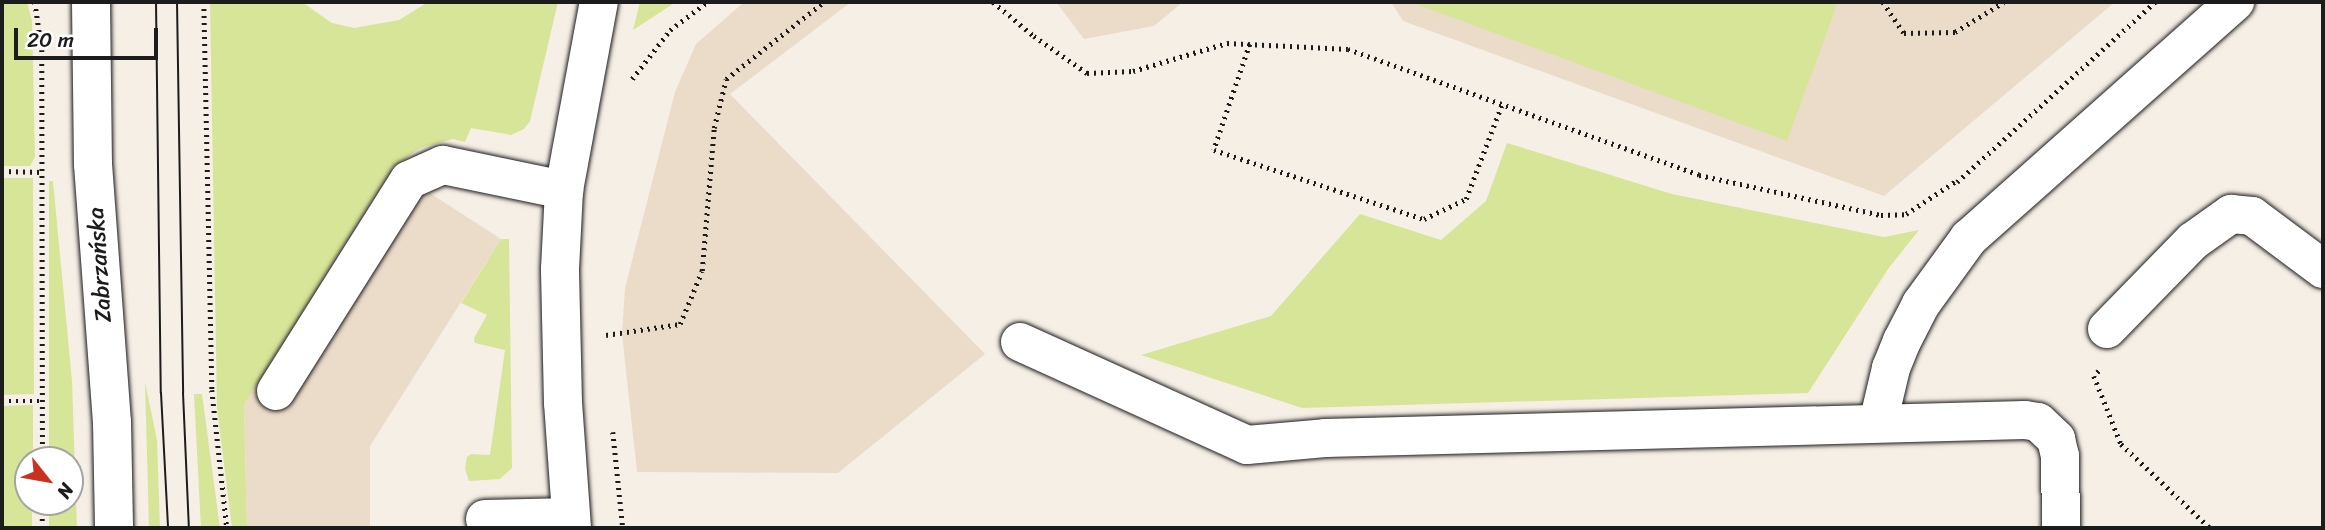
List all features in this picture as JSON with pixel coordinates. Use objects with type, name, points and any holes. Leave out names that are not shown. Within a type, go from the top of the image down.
[{"type":"street","name":"Zabrzańska","points":[[91,2],[93,164],[112,422],[114,528]]},
{"type":"street","points":[[485,519],[572,523],[562,390],[560,269],[564,190],[599,2]]},
{"type":"street","points":[[1878,423],[1891,368],[1921,304],[1969,239],[2235,2]]},
{"type":"street","points":[[276,391],[409,180],[443,165],[564,190]]},
{"type":"street","points":[[2107,329],[2193,241],[2231,214],[2252,216],[2323,269]]},
{"type":"street","points":[[1020,342],[1247,445],[1325,438],[2006,418],[2038,422],[2056,439],[2060,456],[2061,528]]},
{"type":"path","points":[[36,2],[43,50],[43,446]]},
{"type":"path","points":[[204,2],[212,390],[227,528]]},
{"type":"path","points":[[603,336],[680,324],[702,271],[714,128],[726,79],[824,2]]},
{"type":"path","points":[[993,2],[1087,74],[1133,71],[1227,43],[1348,49],[1699,175],[1881,215],[1906,214],[1956,181],[2155,2]]},
{"type":"path","points":[[1883,2],[1905,33],[1955,33],[2004,2]]},
{"type":"path","points":[[1250,44],[1214,150],[1424,219],[1466,199],[1502,104]]},
{"type":"path","points":[[2,171],[42,172]]},
{"type":"path","points":[[1956,181],[1991,220]]},
{"type":"path","points":[[2107,329],[2123,344],[2094,376],[2121,444],[2210,528]]},
{"type":"path","points":[[2,401],[44,401]]},
{"type":"path","points":[[612,418],[623,528]]},
{"type":"shaded area","points":[[744,2],[851,2],[730,94],[985,354],[838,473],[637,472],[622,334],[625,288],[675,92],[696,44]]},
{"type":"shaded area","points":[[1056,2],[1183,2],[1154,26],[1084,39]]},
{"type":"shaded area","points":[[1391,2],[2115,2],[1884,196],[1403,21]]},
{"type":"shaded area","points":[[391,168],[501,239],[370,446],[370,528],[247,528],[244,405]]},
{"type":"green space","points":[[2,2],[27,2],[32,21],[35,157],[30,166],[2,166]]},
{"type":"green space","points":[[210,2],[302,2],[332,23],[354,28],[399,20],[428,2],[558,2],[530,121],[524,129],[511,135],[471,128],[465,142],[453,139],[420,148],[391,168],[244,405],[247,528],[232,528],[217,408]]},
{"type":"green space","points":[[640,2],[676,2],[633,30]]},
{"type":"green space","points":[[1410,2],[1838,2],[1787,141]]},
{"type":"green space","points":[[1507,143],[1672,194],[1884,237],[1919,230],[1888,269],[1808,393],[1302,408],[1141,355],[1271,316],[1360,214],[1441,240],[1486,201]]},
{"type":"green space","points":[[2,178],[33,178],[34,394],[2,395]]},
{"type":"green space","points":[[49,181],[53,181],[72,381],[74,446],[49,446]]},
{"type":"green space","points":[[501,239],[509,239],[512,468],[500,479],[469,481],[465,469],[467,457],[471,454],[490,455],[505,350],[475,343],[474,338],[487,315],[461,303]]},
{"type":"green space","points":[[145,382],[157,440],[160,528],[149,528]]},
{"type":"green space","points":[[194,394],[202,394],[220,528],[201,528]]},
{"type":"green space","points":[[33,405],[33,446],[14,446],[14,516],[32,516],[32,528],[2,528],[2,406]]},
{"type":"green space","points":[[49,516],[77,516],[77,528],[49,528]]},
{"type":"tram line","points":[[156,2],[161,393],[168,528]]},
{"type":"tram line","points":[[177,2],[183,393],[189,528]]}]
